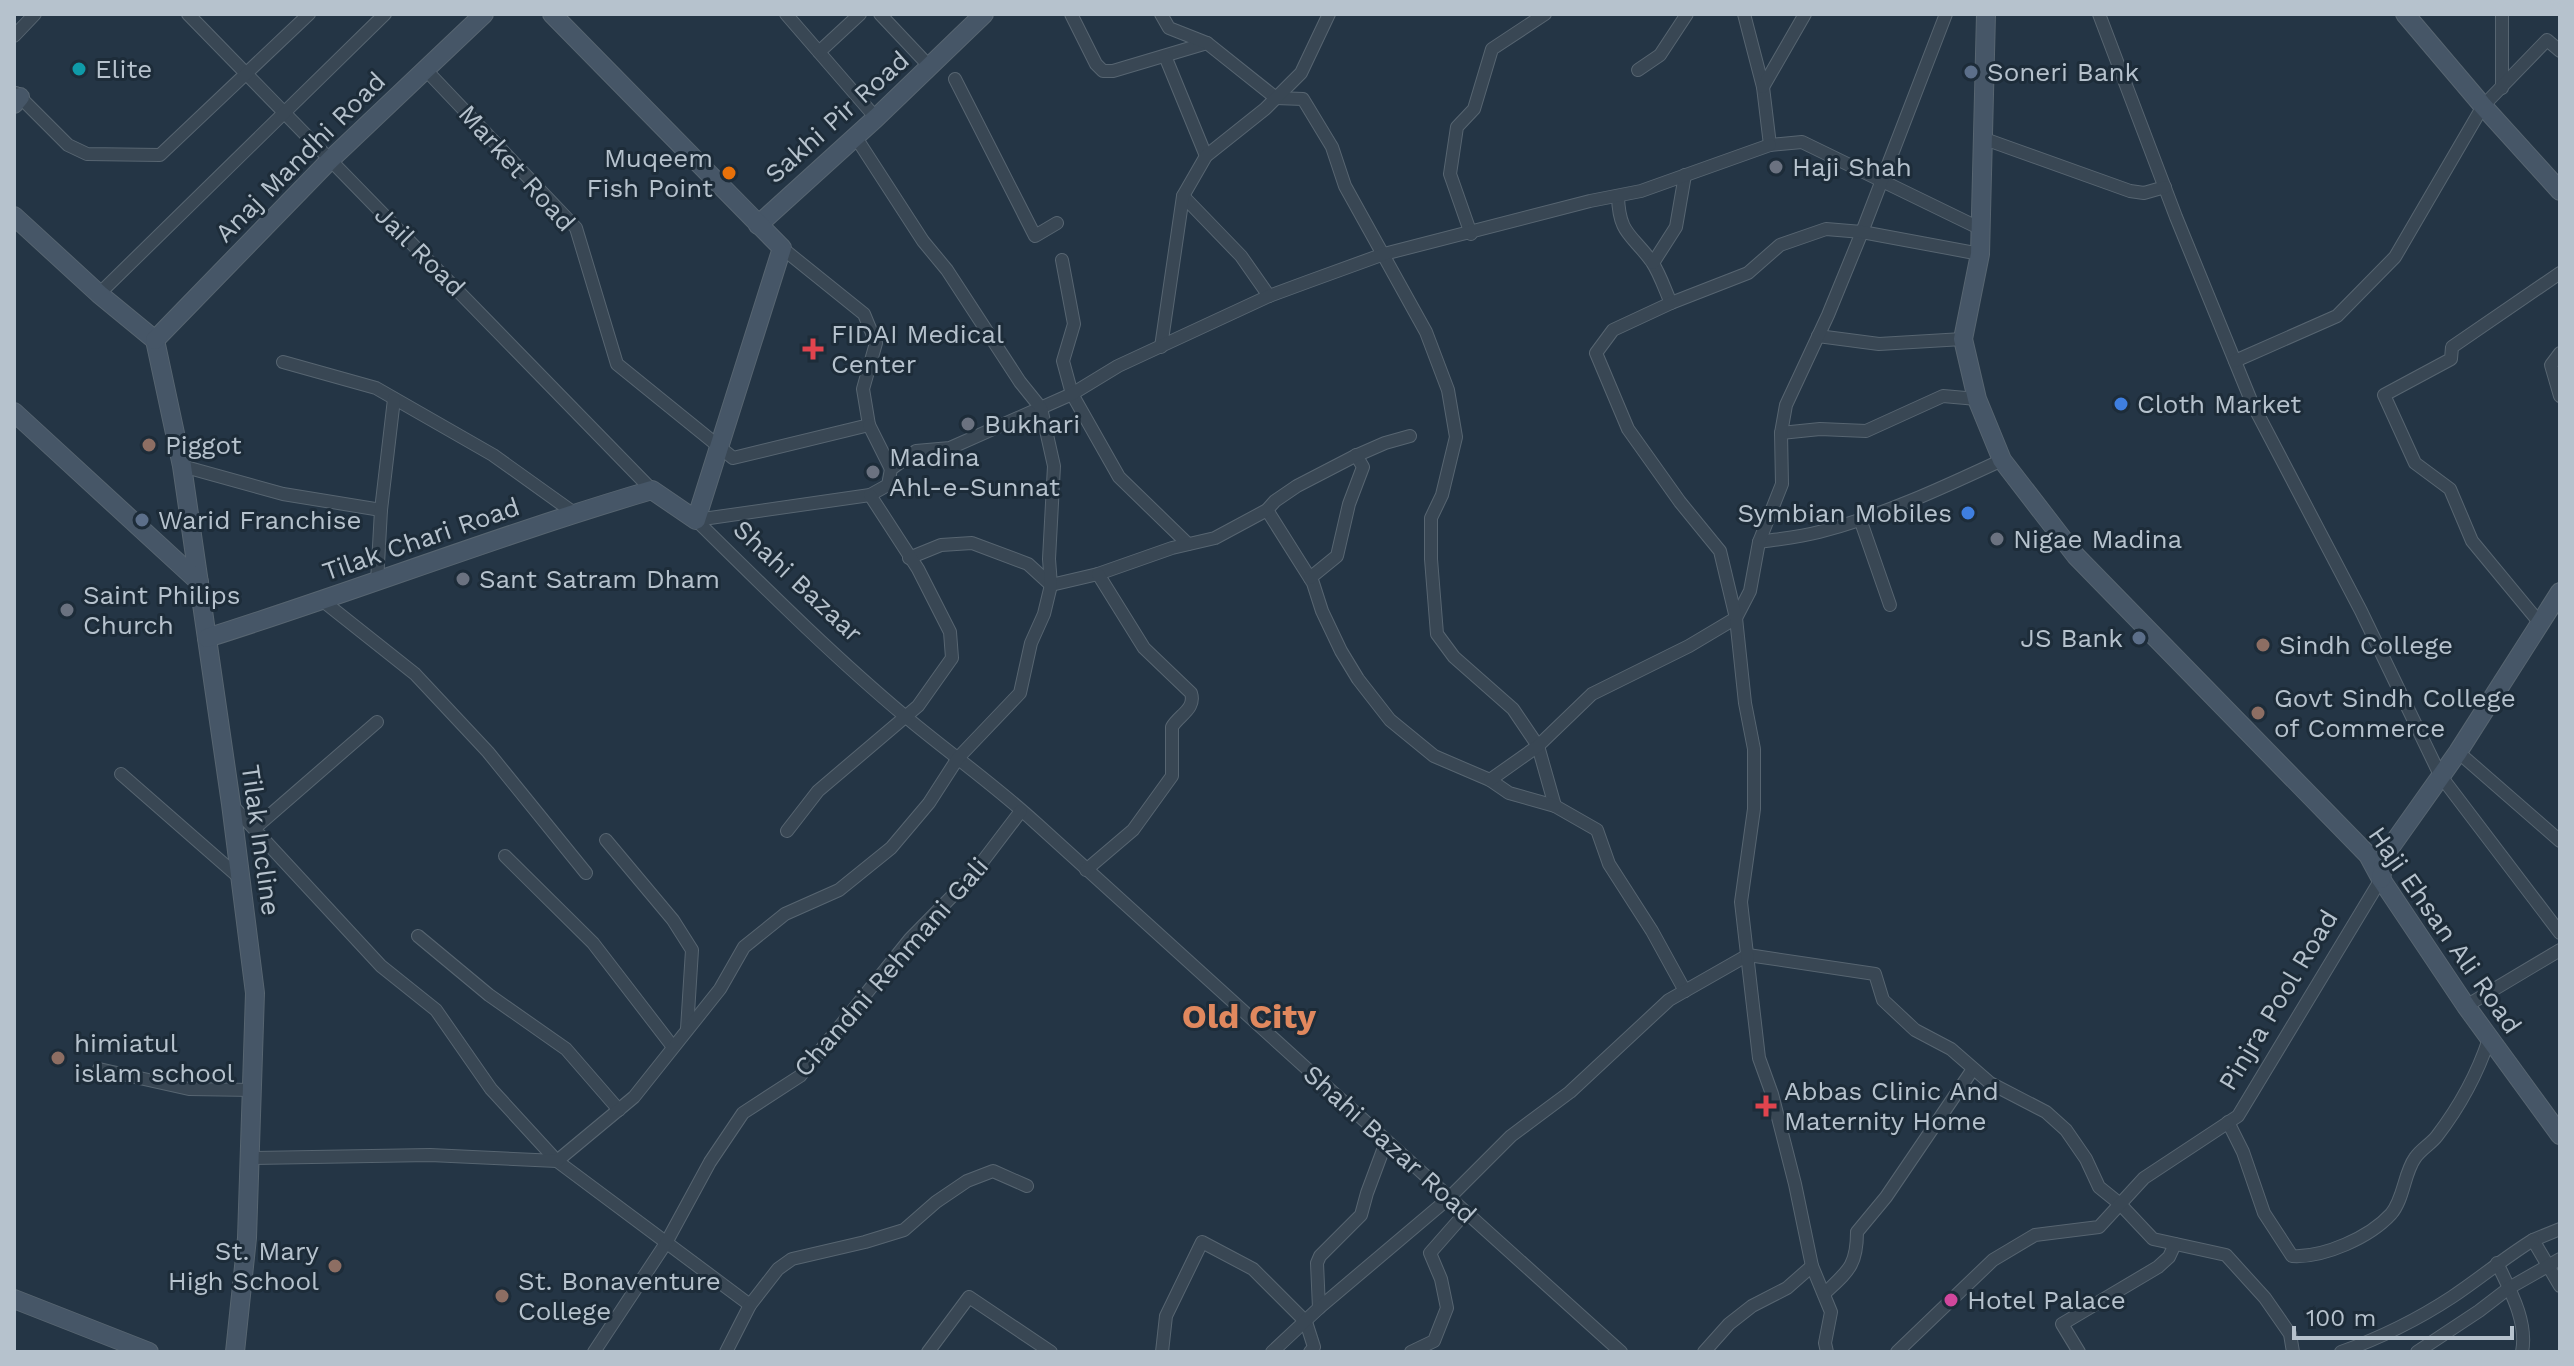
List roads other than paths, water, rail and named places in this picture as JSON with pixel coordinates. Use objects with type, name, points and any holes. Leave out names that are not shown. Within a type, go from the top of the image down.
[{"type":"street","points":[[14,36],[35,14]]},
{"type":"street","name":"Jail Road","points":[[188,14],[652,490]]},
{"type":"street","points":[[16,97],[68,145],[87,154],[160,155],[309,14]]},
{"type":"street","points":[[99,294],[385,14]]},
{"type":"street","name":"Anaj Mandhi Road","points":[[155,340],[330,160],[484,14]]},
{"type":"street","points":[[552,14],[758,225],[864,314],[876,343],[863,389],[869,425],[891,469],[888,485],[870,495],[696,520]]},
{"type":"street","points":[[786,14],[876,118]]},
{"type":"street","points":[[819,52],[860,14]]},
{"type":"street","points":[[880,14],[930,67]]},
{"type":"street","name":"Sakhi Pir Road","points":[[758,225],[984,14]]},
{"type":"street","points":[[1071,14],[1096,64],[1103,71],[1113,71],[1207,43]]},
{"type":"street","points":[[1161,14],[1169,28],[1207,43],[1276,98],[1303,99],[1332,147],[1345,186],[1426,332],[1448,390],[1456,437],[1442,495],[1431,518],[1437,634],[1454,657],[1513,709],[1538,746],[1555,806]]},
{"type":"street","points":[[1161,347],[1183,196],[1206,156],[1301,73],[1329,14]]},
{"type":"street","points":[[1638,70],[1660,55],[1687,14]]},
{"type":"street","points":[[1744,14],[1763,87],[1770,145]]},
{"type":"street","points":[[1763,87],[1805,14]]},
{"type":"street","points":[[1490,780],[1538,746],[1592,694],[1689,646],[1736,618],[1750,591],[1759,542],[1782,484],[1781,433],[1786,405],[1862,232],[1946,14]]},
{"type":"street","name":"Haji Ehsan Ali Road","points":[[1986,14],[1980,254],[1963,339],[1977,399],[2002,460],[2076,556],[2368,855],[2466,1006],[2560,1135]]},
{"type":"street","points":[[2099,14],[2252,403],[2361,611],[2440,775],[2560,933]]},
{"type":"street","points":[[2405,14],[2560,191]]},
{"type":"street","points":[[2502,14],[2502,88]]},
{"type":"street","points":[[1471,234],[1450,174],[1457,127],[1474,109],[1492,49],[1546,16]]},
{"type":"street","points":[[2235,361],[2337,316],[2395,257],[2483,106],[2547,40],[2560,51]]},
{"type":"street","points":[[1165,56],[1206,156]]},
{"type":"street","name":"Market Road","points":[[425,69],[576,228],[617,364],[727,453]]},
{"type":"street","points":[[955,79],[1035,236],[1057,223]]},
{"type":"street","points":[[251,1158],[430,1155],[557,1161],[634,1097],[720,989],[744,947],[785,914],[839,890],[891,848],[929,803],[958,758],[1020,693],[1031,643],[1044,614],[1051,585],[1049,559],[1054,466],[1041,408],[1020,382],[947,270],[923,241],[855,136]]},
{"type":"street","points":[[1982,138],[2130,191],[2144,193],[2165,187]]},
{"type":"street","points":[[891,469],[916,451],[950,448],[1072,394],[1118,366],[1269,296],[1384,254],[1641,191],[1770,145],[1802,142],[1979,228]]},
{"type":"street","points":[[1653,263],[1676,227],[1685,175]]},
{"type":"street","points":[[1183,196],[1241,256],[1269,296]]},
{"type":"street","points":[[1618,196],[1619,218],[1630,237],[1653,263],[1671,303]]},
{"type":"street","points":[[14,216],[99,294],[155,340]]},
{"type":"street","points":[[1827,1352],[1825,1343],[1831,1312],[1812,1266],[1772,1094],[1759,1058],[1741,902],[1754,809],[1754,749],[1745,703],[1736,618],[1720,551],[1680,502],[1628,429],[1596,353],[1613,330],[1748,273],[1780,245],[1826,229],[1862,232],[1980,254]]},
{"type":"street","points":[[696,520],[727,453],[782,248]]},
{"type":"street","points":[[1062,260],[1074,324],[1063,361],[1072,394],[1119,477],[1188,544]]},
{"type":"street","points":[[2539,622],[2472,541],[2450,489],[2415,463],[2384,395],[2451,359],[2452,347],[2560,273]]},
{"type":"street","points":[[1818,336],[1879,344],[1963,339]]},
{"type":"street","name":"Tilak Incline","points":[[155,340],[182,466],[255,993],[247,1238],[235,1352]]},
{"type":"street","points":[[2560,353],[2551,365],[2560,396]]},
{"type":"street","points":[[283,362],[376,388],[493,455],[574,513]]},
{"type":"street","points":[[1781,433],[1820,429],[1866,431],[1943,396],[1977,399]]},
{"type":"street","points":[[377,582],[381,510],[394,399]]},
{"type":"street","points":[[14,412],[199,582]]},
{"type":"street","points":[[727,453],[869,425]]},
{"type":"street","points":[[1051,585],[1215,538],[1267,510],[1297,486],[1356,455],[1410,436]]},
{"type":"street","points":[[1310,578],[1337,556],[1349,504],[1363,467],[1356,455]]},
{"type":"street","points":[[1759,542],[1818,532],[1860,519],[2002,460]]},
{"type":"street","points":[[182,466],[283,494],[381,510]]},
{"type":"street","name":"Tilak Chari Road","points":[[207,638],[574,513],[652,490]]},
{"type":"street","name":"Shahi Bazaar","points":[[652,490],[696,520],[905,716]]},
{"type":"street","points":[[787,831],[818,791],[918,706],[952,658],[950,632],[918,569],[870,495]]},
{"type":"street","points":[[1267,510],[1310,578],[1341,651],[1390,720],[1434,756],[1490,780],[1509,793],[1555,806],[1597,830],[1609,864],[1652,931],[1685,991]]},
{"type":"street","points":[[1860,519],[1890,605]]},
{"type":"street","points":[[909,558],[941,545],[972,543],[1028,564],[1051,585]]},
{"type":"street","points":[[1086,870],[1133,830],[1172,776],[1172,727],[1192,705],[1193,699],[1191,693],[1144,648],[1098,574]]},
{"type":"street","name":"Pinjra Pool Road","points":[[1897,1352],[1993,1260],[2035,1235],[2099,1227],[2144,1178],[2238,1116],[2381,879],[2385,855],[2458,752],[2560,592]]},
{"type":"street","points":[[323,601],[415,674],[488,752],[586,873]]},
{"type":"street","name":"Shahi Bazar Road","points":[[905,716],[1034,821],[1621,1352]]},
{"type":"street","points":[[255,828],[377,722]]},
{"type":"street","points":[[2458,752],[2560,841]]},
{"type":"street","points":[[121,774],[241,879]]},
{"type":"street","points":[[231,804],[381,966],[436,1010],[491,1089],[557,1161],[750,1305]]},
{"type":"street","name":"Chandni Rehmani Gali","points":[[594,1352],[666,1243],[710,1162],[743,1113],[800,1076],[910,939],[970,878],[1021,811]]},
{"type":"street","points":[[606,840],[673,920],[692,950],[687,1029]]},
{"type":"street","points":[[505,856],[593,943],[673,1047]]},
{"type":"street","points":[[418,936],[489,995],[566,1049],[619,1110]]},
{"type":"street","points":[[2466,1006],[2560,950]]},
{"type":"street","points":[[1272,1352],[1449,1198],[1511,1136],[1570,1092],[1669,1000],[1748,955],[1875,974],[1883,1000],[1915,1030],[1951,1049],[1990,1083],[2046,1112],[2066,1130],[2086,1159],[2099,1187],[2153,1239],[2226,1255],[2265,1298],[2290,1334],[2293,1352]]},
{"type":"street","points":[[2228,1122],[2243,1152],[2270,1225],[2292,1256],[2309,1257],[2356,1240],[2392,1213],[2415,1158],[2435,1138],[2459,1104],[2477,1074],[2489,1039]]},
{"type":"street","points":[[99,1069],[189,1089],[253,1090]]},
{"type":"street","points":[[1824,1294],[1844,1275],[1857,1255],[1857,1232],[1886,1197],[1973,1069]]},
{"type":"street","points":[[1319,1308],[1317,1263],[1320,1256],[1361,1215],[1386,1142]]},
{"type":"street","points":[[726,1352],[750,1305],[778,1269],[792,1259],[904,1230],[936,1202],[967,1181],[993,1171],[1027,1186]]},
{"type":"street","points":[[1411,1352],[1434,1341],[1447,1308],[1441,1279],[1430,1253],[1466,1212]]},
{"type":"street","points":[[2341,1352],[2409,1323],[2533,1240],[2560,1229]]},
{"type":"street","points":[[2533,1240],[2560,1286]]},
{"type":"street","points":[[1162,1352],[1166,1316],[1202,1242],[1253,1269],[1306,1322],[1314,1350]]},
{"type":"street","points":[[2079,1352],[2062,1324],[2158,1267],[2169,1257],[2175,1244]]},
{"type":"street","points":[[2417,1352],[2509,1288],[2560,1259]]},
{"type":"street","points":[[2497,1263],[2519,1314],[2524,1344],[2522,1352]]},
{"type":"street","points":[[1704,1352],[1752,1306],[1787,1288],[1812,1266]]},
{"type":"street","points":[[928,1352],[969,1297],[1051,1352]]},
{"type":"street","points":[[14,1299],[149,1352]]},
{"type":"place","name":"Elite","points":[[79,69]]},
{"type":"place","name":"Soneri Bank","points":[[1971,72]]},
{"type":"place","name":"Haji Shah","points":[[1776,167]]},
{"type":"place","name":"Muqeem Fish Point","points":[[729,173]]},
{"type":"place","name":"FIDAI Medical Center","points":[[813,349]]},
{"type":"place","name":"Cloth Market","points":[[2121,404]]},
{"type":"place","name":"Bukhari","points":[[968,424]]},
{"type":"place","name":"Piggot","points":[[149,445]]},
{"type":"place","name":"Madina Ahl-e-Sunnat","points":[[873,472]]},
{"type":"place","name":"Symbian Mobiles","points":[[1968,513]]},
{"type":"place","name":"Warid Franchise","points":[[142,520]]},
{"type":"place","name":"Nigae Madina","points":[[1997,539]]},
{"type":"place","name":"Sant Satram Dham","points":[[463,579]]},
{"type":"place","name":"Saint Philips Church","points":[[67,610]]},
{"type":"place","name":"JS Bank","points":[[2139,638]]},
{"type":"place","name":"Sindh College","points":[[2263,645]]},
{"type":"place","name":"Govt Sindh College of Commerce","points":[[2258,713]]},
{"type":"place","name":"himiatul islam school","points":[[58,1058]]},
{"type":"place","name":"Abbas Clinic And Maternity Home","points":[[1766,1106]]},
{"type":"place","name":"St. Mary High School","points":[[335,1266]]},
{"type":"place","name":"St. Bonaventure College","points":[[502,1296]]},
{"type":"place","name":"Hotel Palace","points":[[1951,1300]]},
{"type":"district","name":"Old City","points":[[1249,1016]]}]
